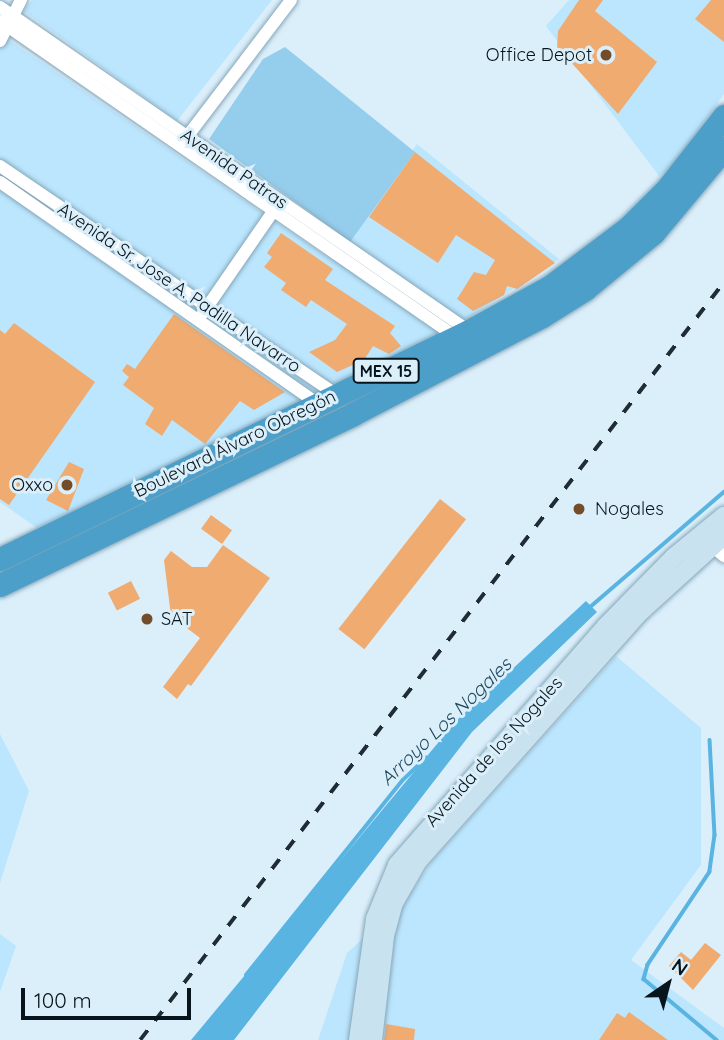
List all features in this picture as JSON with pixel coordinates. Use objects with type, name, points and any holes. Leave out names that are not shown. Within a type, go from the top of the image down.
[{"type":"highway","name":"Boulevard Álvaro Obregón","points":[[0,559],[462,334],[551,286],[629,227],[666,190],[724,116]]},
{"type":"highway","name":"Boulevard Álvaro Obregón","points":[[0,585],[506,337],[585,289],[653,233],[724,148]]},
{"type":"highway","points":[[87,543],[115,521],[136,493],[173,495],[196,490]]},
{"type":"main road","name":"Avenida de los Nogales","points":[[358,1040],[375,919],[397,865],[606,626],[674,557],[724,516]]},
{"type":"main road","name":"Avenida de los Nogales","points":[[373,1040],[385,936],[394,903],[418,861],[639,613],[720,546]]},
{"type":"street","points":[[0,41],[4,16],[13,0]]},
{"type":"street","points":[[4,16],[21,0]]},
{"type":"street","points":[[183,142],[291,0]]},
{"type":"street","name":"Avenida Patras","points":[[4,16],[462,334]]},
{"type":"street","name":"Avenida Sr. Jose A. Padilla Navarro","points":[[0,166],[207,307],[328,399],[343,419]]},
{"type":"street","name":"Avenida Sr. Jose A. Padilla Navarro","points":[[0,181],[198,319],[328,399],[343,419]]},
{"type":"street","points":[[198,319],[276,206]]},
{"type":"shaded area","points":[[32,0],[272,0],[177,121],[24,11]]},
{"type":"shaded area","points":[[569,0],[724,0],[724,94],[675,163],[659,176],[546,26]]},
{"type":"shaded area","points":[[0,34],[333,261],[417,144],[559,259],[440,336],[37,528],[0,502]]},
{"type":"shaded area","points":[[285,47],[415,152],[350,242],[209,139],[263,59]]},
{"type":"shaded area","name":"Arroyo Los Nogales","points":[[586,601],[597,612],[472,732],[234,1040],[191,1040],[457,720]]},
{"type":"shaded area","points":[[616,656],[701,728],[701,865],[631,960],[724,1028],[724,1040],[318,1040],[347,953],[409,896],[431,862]]},
{"type":"shaded area","points":[[0,734],[29,791],[0,883]]},
{"type":"shaded area","points":[[0,934],[16,946],[0,992]]},
{"type":"building","name":"Office Depot","points":[[579,0],[603,0],[595,11],[657,62],[618,114],[557,47],[558,31]]},
{"type":"building","points":[[711,0],[724,0],[724,42],[695,19]]},
{"type":"building","points":[[415,152],[555,263],[517,289],[507,286],[504,295],[473,311],[457,299],[474,272],[486,275],[495,260],[456,235],[438,263],[369,217]]},
{"type":"building","points":[[281,233],[333,269],[325,280],[395,326],[390,333],[401,346],[389,354],[373,346],[364,360],[337,372],[309,352],[335,340],[347,324],[311,300],[306,307],[281,290],[286,283],[264,267],[272,257],[267,253]]},
{"type":"building","points":[[174,314],[285,392],[254,410],[240,401],[205,444],[172,420],[162,436],[145,424],[154,408],[123,385],[129,377],[122,371],[127,364],[135,369]]},
{"type":"building","points":[[14,323],[95,382],[9,505],[0,499],[0,330],[5,334]]},
{"type":"building","name":"Oxxo","points":[[69,462],[84,469],[68,511],[46,500]]},
{"type":"building","points":[[440,499],[466,519],[364,649],[338,629]]},
{"type":"building","points":[[211,515],[232,530],[222,544],[201,529]]},
{"type":"building","points":[[223,545],[270,578],[191,686],[188,684],[177,699],[163,687],[200,638],[171,616],[164,560],[171,551],[192,567],[207,567]]},
{"type":"building","points":[[131,581],[140,599],[117,611],[108,593]]},
{"type":"building","points":[[705,943],[721,955],[693,990],[669,966],[681,952],[691,960]]},
{"type":"building","points":[[629,1012],[668,1040],[599,1040],[617,1013],[625,1018]]},
{"type":"building","points":[[386,1024],[415,1029],[414,1040],[384,1040]]},
{"type":"waterway","name":"Arroyo Los Nogales","points":[[589,608],[724,492]]},
{"type":"waterway","points":[[710,740],[715,835],[710,872],[648,965],[644,979],[717,1040]]},
{"type":"waterway","name":"Arroyo Los Nogales","points":[[246,975],[403,780],[426,758]]},
{"type":"railway","points":[[140,1040],[724,282]]},
{"type":"place","name":"Office Depot","points":[[606,55]]},
{"type":"place","name":"Oxxo","points":[[67,485]]},
{"type":"place","name":"Nogales","points":[[579,509]]},
{"type":"place","name":"SAT","points":[[147,619]]}]
